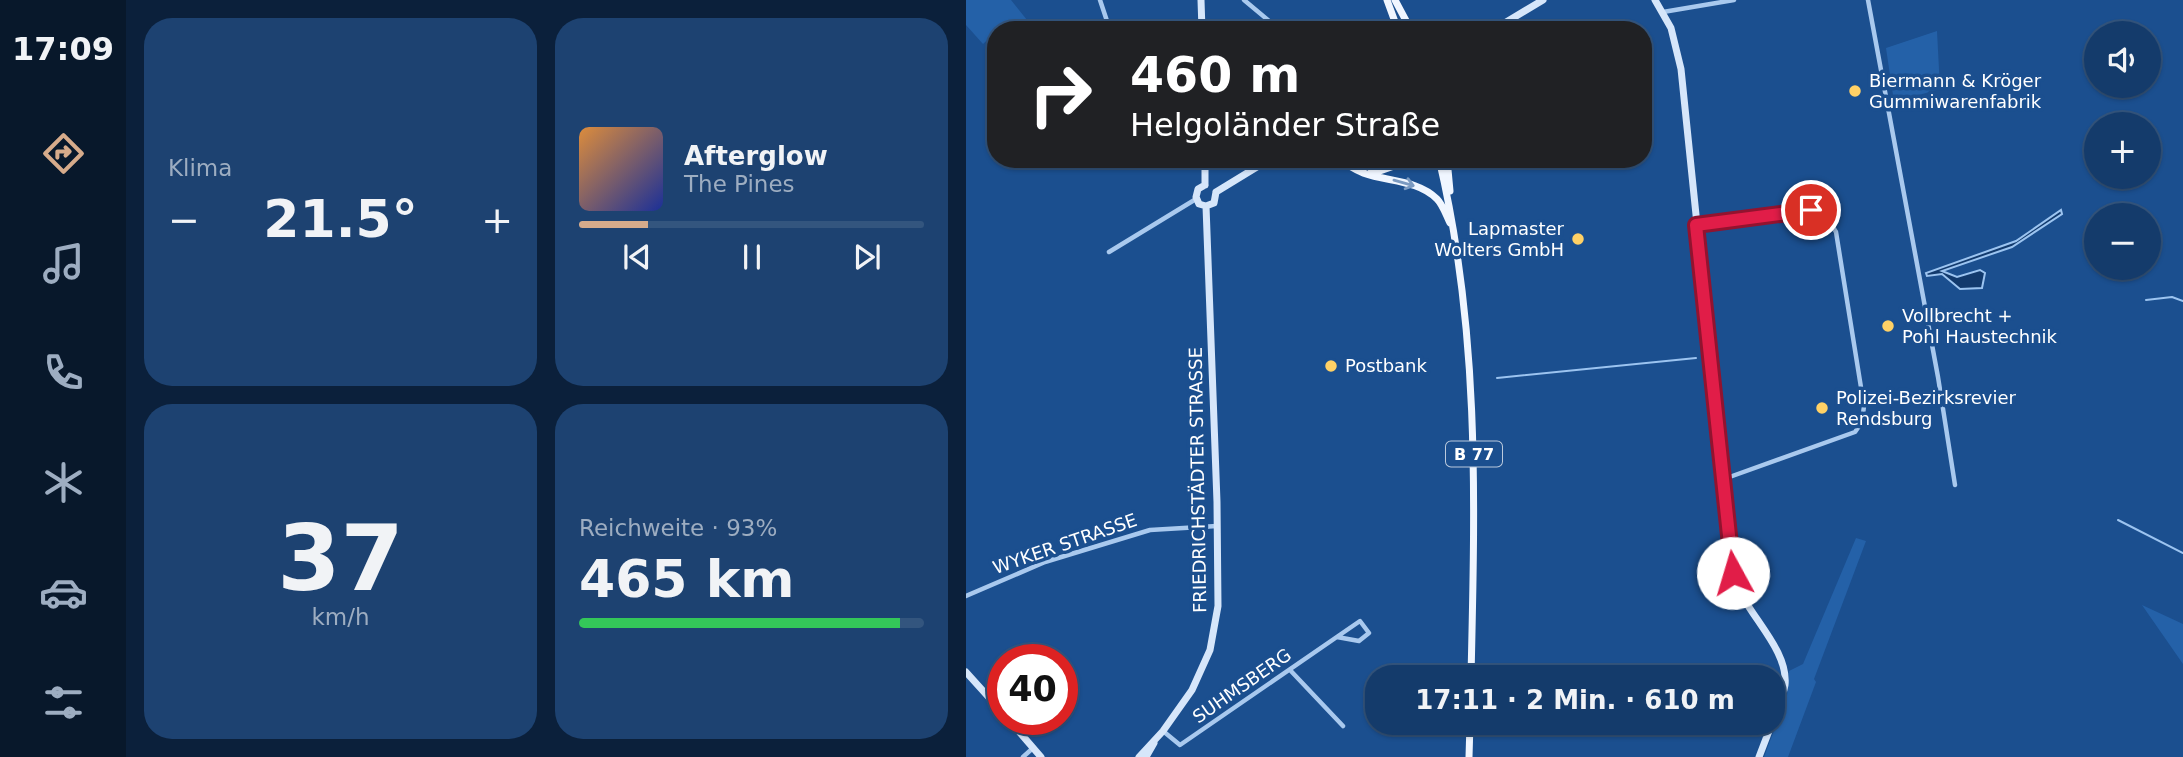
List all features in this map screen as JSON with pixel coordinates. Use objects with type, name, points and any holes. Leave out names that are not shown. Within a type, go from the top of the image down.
[{"type":"main road","points":[[1387,0],[1395,21]]},
{"type":"main road","points":[[1395,0],[1406,21]]},
{"type":"main road","points":[[1355,168],[1428,192],[1437,199],[1455,232]]},
{"type":"main road","points":[[1365,168],[1374,173],[1388,168]]},
{"type":"main road","name":"B 77","points":[[1441,168],[1455,232],[1468,333],[1474,424],[1475,524],[1471,665]]},
{"type":"main road","points":[[1448,168],[1453,220]]},
{"type":"main road","points":[[1469,735],[1469,757]]},
{"type":"street","points":[[1100,0],[1107,21]]},
{"type":"street","points":[[1201,0],[1202,21]]},
{"type":"street","points":[[1244,0],[1269,21]]},
{"type":"street","points":[[1508,21],[1543,0]]},
{"type":"street","points":[[1655,0],[1672,31],[1678,52],[1735,581],[1782,665]]},
{"type":"street","points":[[1663,12],[1734,0]]},
{"type":"street","points":[[1868,0],[1934,351],[1955,485]]},
{"type":"street","points":[[1205,168],[1205,185]]},
{"type":"street","points":[[1216,192],[1211,186],[1205,185],[1198,189],[1196,199],[1199,204],[1206,206],[1214,203],[1216,192],[1255,168]]},
{"type":"street","points":[[1109,252],[1196,199]]},
{"type":"street","name":"FRIEDRICHSTÄDTER STRASSE","points":[[1146,757],[1203,670],[1218,606],[1218,526],[1206,206]]},
{"type":"street","points":[[1696,225],[1811,210],[1826,216],[1836,233],[1864,405],[1862,422],[1855,432],[1723,479]]},
{"type":"street","name":"WYKER STRASSE","points":[[966,596],[1045,562],[1150,530],[1218,526]]},
{"type":"street","name":"SUHMSBERG","points":[[1161,734],[1180,746],[1337,636],[1360,621],[1369,633],[1359,641],[1337,636]]},
{"type":"street","points":[[1290,670],[1343,726]]},
{"type":"street","points":[[966,672],[987,695]]},
{"type":"street","name":"FRIEDRICHSTÄDTER STRASSE","points":[[1139,757],[1161,734]]},
{"type":"street","points":[[1022,735],[1041,757]]},
{"type":"street","points":[[1759,757],[1767,735]]},
{"type":"street","points":[[1023,757],[1034,748]]},
{"type":"shaded area","points":[[966,0],[1011,0],[1028,21],[987,21],[987,40],[983,44],[966,25]]},
{"type":"shaded area","points":[[1937,31],[1940,89],[1894,102],[1886,48]]},
{"type":"shaded area","points":[[2061,210],[2062,214],[2012,247],[1942,271],[1957,277],[1980,270],[1985,273],[1982,288],[1960,289],[1942,274],[1927,276],[1926,273],[2016,241]]},
{"type":"shaded area","points":[[1856,538],[1866,541],[1788,757],[1764,757],[1772,735],[1785,735],[1785,701],[1789,671],[1803,664]]},
{"type":"shaded area","points":[[2142,605],[2183,624],[2183,664]]},
{"type":"waterway","points":[[2146,300],[2172,297],[2183,301]]},
{"type":"waterway","points":[[1497,378],[1696,358]]},
{"type":"waterway","points":[[2118,520],[2183,553]]},
{"type":"place","name":"Biermann & Kröger Gummiwarenfabrik","points":[[1855,91]]},
{"type":"place","name":"Lapmaster Wolters GmbH","points":[[1578,239]]},
{"type":"place","name":"Vollbrecht + Pohl Haustechnik","points":[[1888,326]]},
{"type":"place","name":"Postbank","points":[[1331,366]]},
{"type":"place","name":"Polizei-Bezirksrevier Rendsburg","points":[[1822,408]]},
{"type":"route","points":[[1733,573],[1696,225],[1811,210]]}]
